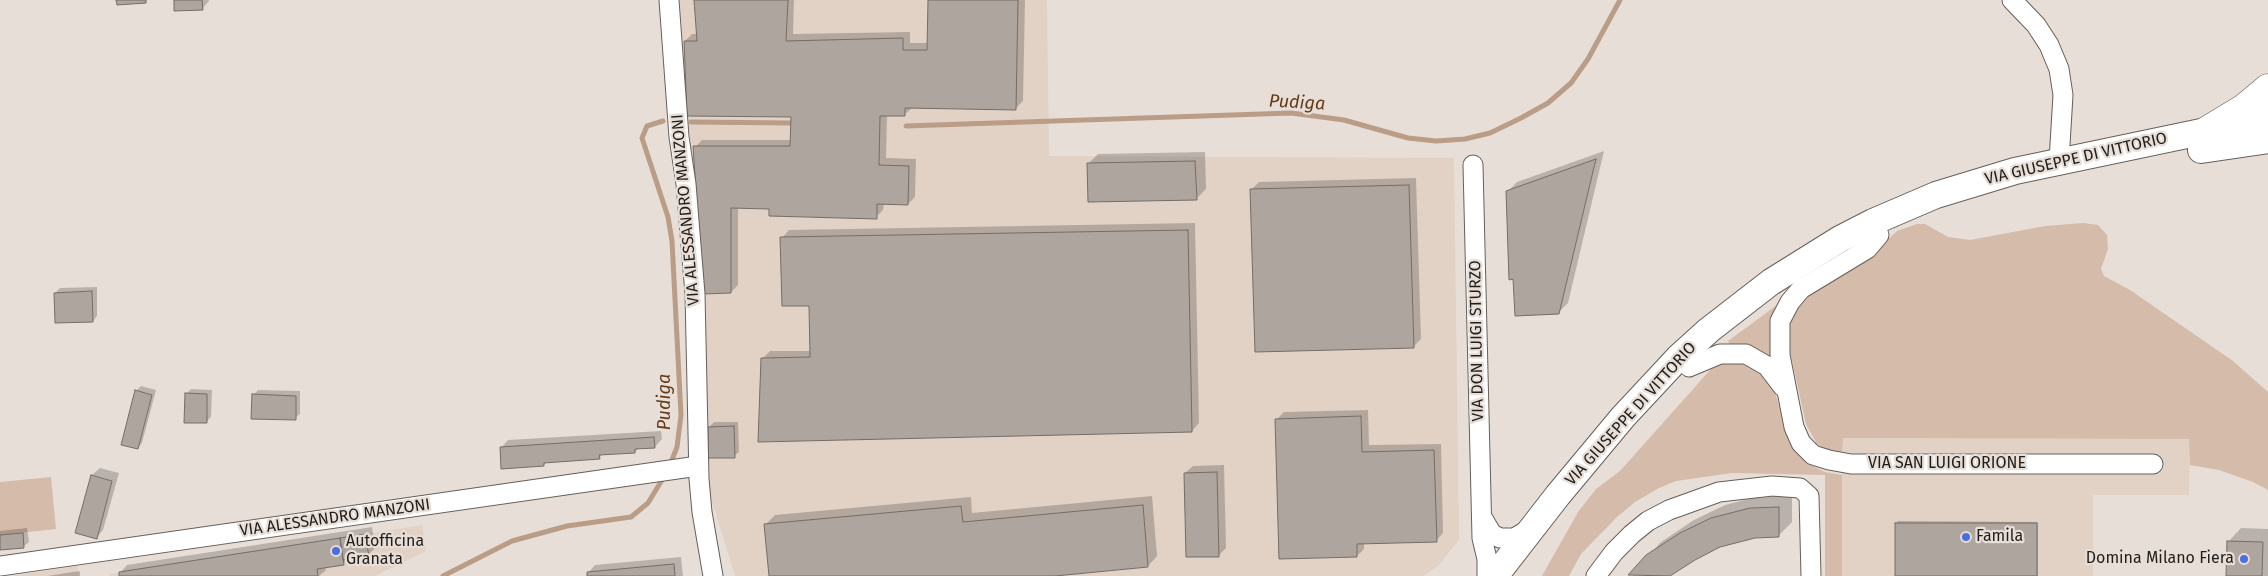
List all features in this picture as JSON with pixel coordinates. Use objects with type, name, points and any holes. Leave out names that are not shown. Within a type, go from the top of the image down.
[{"type":"highway","points":[[2206,131],[2244,108],[2268,88]]},
{"type":"street","name":"VIA ALESSANDRO MANZONI","points":[[669,0],[679,137],[690,226],[695,294],[698,420],[683,469],[702,512],[713,576]]},
{"type":"street","points":[[2012,0],[2036,26],[2049,44],[2059,69],[2063,95],[2059,161]]},
{"type":"street","name":"VIA GIUSEPPE DI VITTORIO","points":[[1496,576],[1533,527],[1623,417],[1678,358],[1709,330],[1771,282],[1840,239],[1898,211],[1972,183],[2059,161],[2268,118]]},
{"type":"street","name":"VIA GIUSEPPE DI VITTORIO","points":[[1515,576],[1567,506],[1635,425],[1689,367],[1719,340],[1776,296],[1879,235],[1901,223],[1939,209],[2016,187],[2229,145],[2268,140]]},
{"type":"street","name":"VIA DON LUIGI STURZO","points":[[1473,165],[1482,517],[1487,576]]},
{"type":"street","name":"VIA SAN LUIGI ORIONE","points":[[1879,235],[1867,249],[1808,284],[1796,294],[1786,307],[1780,321],[1779,335],[1786,390],[1794,427],[1801,443],[1813,454],[1829,460],[1851,464],[2153,464]]},
{"type":"street","name":"VIA SAN LUIGI ORIONE","points":[[1689,367],[1720,354],[1746,354],[1767,366],[1786,390]]},
{"type":"street","name":"VIA ALESSANDRO MANZONI","points":[[0,566],[683,469]]},
{"type":"street","points":[[1596,576],[1614,552],[1648,521],[1684,503],[1742,488],[1772,486],[1804,490],[1809,496],[1811,505],[1810,576]]},
{"type":"street","points":[[1482,517],[1492,534],[1500,538],[1514,538],[1533,527]]},
{"type":"shaded area","points":[[680,0],[1047,0],[1049,156],[1454,158],[1459,540],[1438,566],[1423,576],[735,576],[707,485]]},
{"type":"shaded area","points":[[2083,223],[2098,225],[2107,235],[2108,249],[2101,269],[2104,276],[2130,290],[2233,361],[2268,392],[2268,490],[2253,482],[2219,470],[2190,465],[2189,439],[1843,438],[1842,452],[1828,451],[1817,444],[1806,424],[1787,338],[1790,316],[1803,295],[1870,256],[1897,231],[1917,224],[1925,224],[1948,237],[1970,240],[2045,226]]},
{"type":"shaded area","points":[[1777,305],[1772,356],[1769,357],[1730,345],[1728,341]]},
{"type":"shaded area","points":[[1737,361],[1756,366],[1772,382],[1790,443],[1806,463],[1825,472],[1842,475],[1842,576],[1825,576],[1825,475],[1732,473],[1676,481],[1659,488],[1635,502],[1617,517],[1581,554],[1569,576],[1542,576],[1578,512],[1596,489],[1620,471],[1711,369],[1727,362]]},
{"type":"shaded area","points":[[1842,438],[2190,439],[2189,495],[2093,495],[2093,576],[1842,576]]},
{"type":"shaded area","points":[[51,477],[56,529],[0,535],[0,482]]},
{"type":"shaded area","points":[[422,525],[426,551],[375,576],[110,576],[110,574]]},
{"type":"shaded area","points":[[77,566],[79,576],[12,576]]},
{"type":"building","points":[[116,0],[146,0],[146,3],[117,5]]},
{"type":"building","points":[[174,0],[202,0],[203,10],[174,11]]},
{"type":"building","points":[[694,0],[788,0],[786,41],[903,38],[903,50],[927,50],[928,0],[1018,0],[1016,110],[905,108],[905,116],[880,116],[879,165],[909,166],[908,205],[877,204],[877,219],[769,216],[769,209],[731,208],[731,293],[703,294],[693,146],[790,146],[791,117],[687,116],[684,41],[697,41]]},
{"type":"building","points":[[1596,159],[1559,314],[1515,316],[1513,279],[1509,280],[1506,191]]},
{"type":"building","points":[[1195,161],[1197,200],[1088,202],[1087,163]]},
{"type":"building","points":[[1409,185],[1414,348],[1255,352],[1250,189]]},
{"type":"building","points":[[1188,230],[1192,432],[758,442],[761,358],[810,357],[809,306],[782,306],[780,237]]},
{"type":"building","points":[[92,291],[93,322],[55,323],[54,293]]},
{"type":"building","points":[[135,390],[152,395],[138,449],[121,445]]},
{"type":"building","points":[[185,393],[207,394],[207,423],[184,423]]},
{"type":"building","points":[[252,394],[296,396],[296,420],[251,419]]},
{"type":"building","points":[[1361,416],[1362,452],[1434,450],[1437,542],[1357,544],[1357,557],[1279,559],[1275,419]]},
{"type":"building","points":[[734,426],[735,458],[708,458],[708,427]]},
{"type":"building","points":[[654,437],[655,448],[635,449],[635,453],[599,455],[600,459],[544,463],[544,466],[501,469],[500,447]]},
{"type":"building","points":[[1217,472],[1219,557],[1186,557],[1184,473]]},
{"type":"building","points":[[91,475],[112,481],[97,539],[75,533]]},
{"type":"building","points":[[1143,505],[1148,567],[1055,576],[769,576],[764,524],[961,506],[963,522]]},
{"type":"building","points":[[1779,507],[1779,537],[1755,538],[1720,547],[1670,576],[1628,575],[1646,555],[1680,533],[1711,518],[1750,508]]},
{"type":"building","name":"Famila","points":[[1895,523],[2037,523],[2037,576],[1895,576]]},
{"type":"building","points":[[23,533],[24,548],[0,550],[0,535]]},
{"type":"building","points":[[365,534],[369,556],[343,560],[340,538]]},
{"type":"building","points":[[340,538],[344,565],[317,569],[318,576],[119,576],[119,572]]},
{"type":"building","name":"Domina Milano Fiera","points":[[2227,541],[2263,542],[2262,576],[2226,576]]},
{"type":"building","points":[[674,564],[675,576],[587,576],[587,572]]},
{"type":"waterway","name":"Pudiga","points":[[906,126],[1291,113],[1344,120],[1408,138],[1436,141],[1465,139],[1490,133],[1521,118],[1548,103],[1571,83],[1588,59],[1620,0]]},
{"type":"waterway","name":"Pudiga","points":[[663,121],[647,126],[642,138],[668,217],[672,241],[681,415],[677,447],[670,465]]},
{"type":"waterway","name":"Pudiga","points":[[691,122],[791,123]]},
{"type":"waterway","name":"Pudiga","points":[[443,576],[512,541],[567,526],[631,517],[648,503],[665,475]]},
{"type":"place","name":"Famila","points":[[1966,537]]},
{"type":"place","name":"Autofficina Granata","points":[[336,551]]},
{"type":"place","name":"Domina Milano Fiera","points":[[2244,559]]}]
